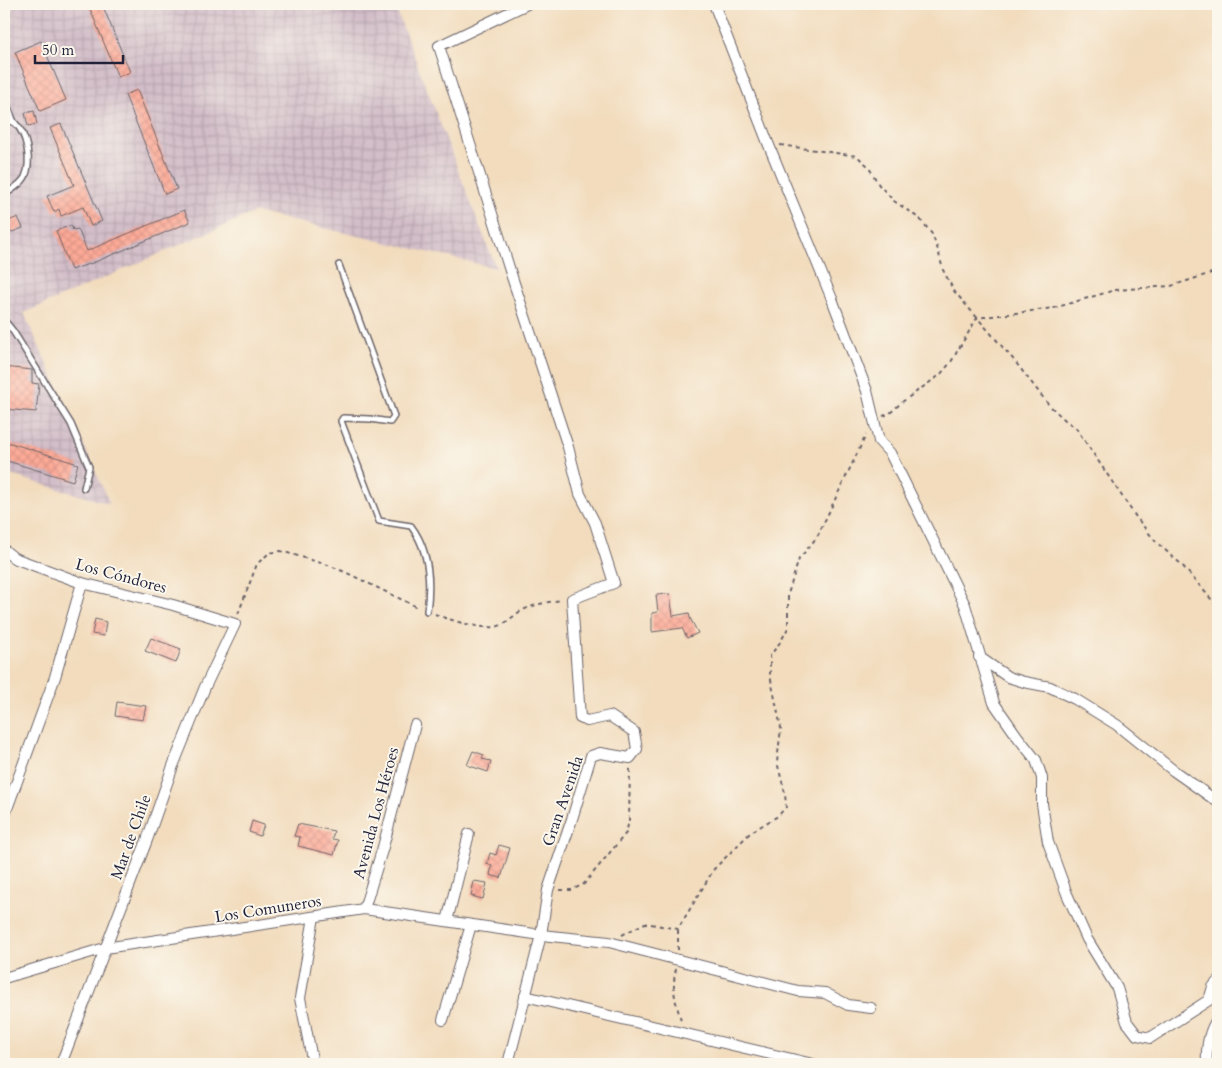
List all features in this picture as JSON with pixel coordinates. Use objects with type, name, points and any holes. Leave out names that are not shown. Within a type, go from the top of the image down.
[{"type":"street","points":[[528,4],[439,46],[568,447],[580,494],[595,523],[614,583],[572,599],[580,718],[587,721],[610,716],[634,732],[637,749],[630,758]]},
{"type":"street","points":[[714,4],[832,299],[875,418],[879,441],[890,453],[965,605],[994,703],[1036,760],[1042,778],[1042,804],[1048,842],[1067,894],[1087,939],[1117,988],[1127,1022],[1137,1035],[1150,1038],[1184,1014],[1209,1000],[1213,987],[1218,982]]},
{"type":"street","name":"Los Cóndores","points":[[4,550],[14,558],[82,584],[164,603],[235,624]]},
{"type":"street","points":[[4,817],[55,677],[82,584]]},
{"type":"street","name":"Mar de Chile","points":[[61,1064],[147,840],[173,766],[205,687],[235,624]]},
{"type":"street","points":[[979,657],[1008,677],[1050,687],[1075,699],[1117,725],[1174,771],[1218,802]]},
{"type":"street","name":"Avenida Los Héroes","points":[[364,909],[383,847],[415,726]]},
{"type":"street","name":"Gran Avenida","points":[[508,1064],[540,935],[548,890],[591,756],[600,753],[630,758]]},
{"type":"street","points":[[447,921],[470,834]]},
{"type":"street","name":"Los Comuneros","points":[[4,978],[105,948],[364,909],[540,935],[609,942],[798,992],[825,993],[848,1005],[871,1008]]},
{"type":"street","points":[[313,1064],[300,998],[314,917]]},
{"type":"street","points":[[443,1020],[471,925]]},
{"type":"street","points":[[525,996],[813,1064]]},
{"type":"street","points":[[1207,1064],[1209,1038],[1218,1018]]},
{"type":"lane","points":[[4,98],[26,147],[27,167],[25,177],[21,182],[4,194]]},
{"type":"lane","points":[[4,119],[14,122]]},
{"type":"lane","points":[[339,265],[394,416],[390,422],[343,418],[341,421],[379,521],[411,526],[416,532],[428,565],[430,590],[427,611]]},
{"type":"lane","points":[[4,320],[13,331],[71,424],[89,467],[84,488]]},
{"type":"path","points":[[768,143],[857,156],[868,166],[879,185],[894,201],[920,218],[932,234],[943,270],[954,291],[1013,359],[1049,405],[1076,428],[1136,517],[1156,542],[1181,564],[1218,607]]},
{"type":"path","points":[[977,318],[1054,308],[1115,290],[1171,286],[1218,271]]},
{"type":"path","points":[[875,418],[889,414],[902,402],[940,375],[951,362],[977,318]]},
{"type":"path","points":[[691,1035],[683,1024],[674,999],[674,976],[678,960],[678,929],[714,869],[751,832],[778,816],[786,807],[785,792],[776,762],[781,728],[770,675],[770,656],[788,628],[788,594],[798,559],[817,537],[866,436]]},
{"type":"path","points":[[235,624],[257,564],[264,556],[275,552],[286,552],[328,565],[427,611],[453,620],[496,627],[505,624],[519,612],[536,604],[572,599]]},
{"type":"path","points":[[548,890],[572,890],[584,884],[626,833],[629,821],[630,758]]},
{"type":"path","points":[[609,942],[645,923],[678,929]]},
{"type":"shaded area","points":[[4,4],[394,4],[496,268],[255,212],[24,313],[110,504],[4,473]]},
{"type":"building","points":[[88,4],[102,4],[130,72],[118,77]]},
{"type":"building","points":[[41,41],[66,100],[40,111],[15,52]]},
{"type":"building","points":[[137,90],[177,189],[165,194],[125,95]]},
{"type":"building","points":[[34,111],[37,124],[28,126],[25,113]]},
{"type":"building","points":[[61,124],[102,221],[91,226],[83,207],[61,216],[59,209],[54,212],[47,196],[74,185],[50,128]]},
{"type":"building","points":[[184,210],[190,222],[95,262],[71,270],[56,231],[71,225],[73,230],[78,229],[87,251]]},
{"type":"building","points":[[18,217],[23,228],[4,235],[4,223]]},
{"type":"building","points":[[4,367],[32,370],[32,383],[39,384],[36,412],[4,409]]},
{"type":"building","points":[[4,441],[78,464],[73,481],[4,460]]},
{"type":"building","points":[[670,594],[673,616],[689,613],[698,633],[687,638],[682,628],[652,632],[652,613],[658,612],[656,595]]},
{"type":"building","points":[[95,619],[106,622],[104,636],[92,634]]},
{"type":"building","points":[[151,638],[181,649],[176,663],[145,651]]},
{"type":"building","points":[[117,702],[146,706],[143,720],[115,716]]},
{"type":"building","points":[[473,751],[484,755],[482,759],[491,761],[488,772],[467,765]]},
{"type":"building","points":[[252,821],[264,825],[260,836],[249,832]]},
{"type":"building","points":[[298,824],[334,831],[332,839],[338,840],[334,855],[298,846],[300,837],[294,836]]},
{"type":"building","points":[[499,845],[510,848],[501,878],[490,875],[492,866],[487,864],[490,853],[496,855]]},
{"type":"building","points":[[474,881],[487,883],[483,899],[471,896]]}]
